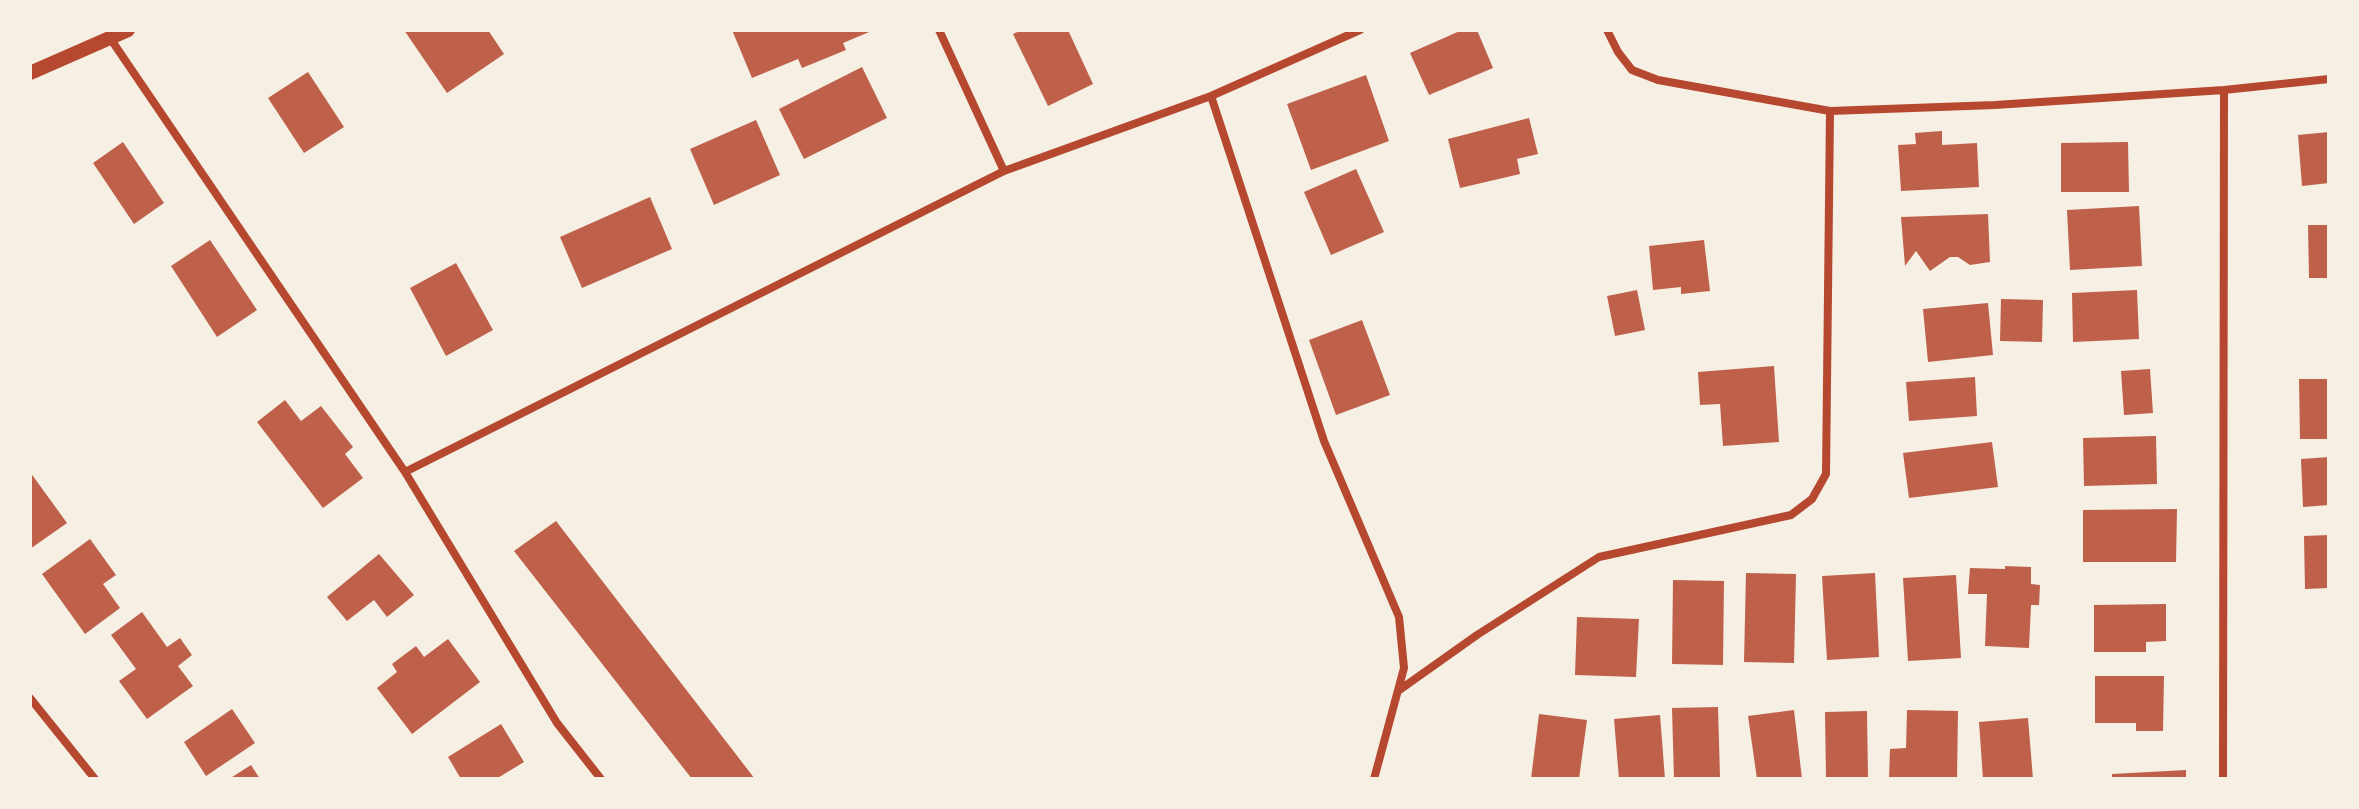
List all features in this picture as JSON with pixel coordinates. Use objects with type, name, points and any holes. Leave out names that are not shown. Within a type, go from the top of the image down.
[{"type":"street","points":[[30,73],[128,30]]},
{"type":"street","points":[[939,30],[1004,171]]},
{"type":"street","points":[[405,472],[1004,171],[1211,96],[1360,30]]},
{"type":"street","points":[[1607,30],[1632,70],[1658,80],[1830,111],[1995,105],[2224,90],[2329,79]]},
{"type":"street","points":[[110,38],[405,472],[557,723],[601,779]]},
{"type":"street","points":[[2223,779],[2224,90]]},
{"type":"street","points":[[1211,96],[1324,441],[1399,617],[1404,668],[1374,779]]},
{"type":"street","points":[[1398,691],[1477,635],[1599,557],[1791,515],[1812,499],[1826,474],[1830,111]]},
{"type":"street","points":[[30,698],[95,779]]},
{"type":"building","points":[[404,30],[488,30],[504,54],[447,93]]},
{"type":"building","points":[[732,30],[874,30],[843,43],[846,50],[802,68],[798,59],[752,78]]},
{"type":"building","points":[[1022,30],[1068,30],[1093,84],[1048,106],[1013,34]]},
{"type":"building","points":[[1462,30],[1477,30],[1493,68],[1429,95],[1410,53]]},
{"type":"building","points":[[862,67],[887,118],[804,159],[779,109]]},
{"type":"building","points":[[308,72],[344,127],[304,153],[268,98]]},
{"type":"building","points":[[1366,75],[1389,141],[1311,170],[1287,104]]},
{"type":"building","points":[[1529,118],[1538,154],[1517,159],[1520,174],[1460,188],[1448,139]]},
{"type":"building","points":[[756,120],[780,175],[714,205],[690,149]]},
{"type":"building","points":[[1942,131],[1942,145],[1977,143],[1979,187],[1901,191],[1898,145],[1916,144],[1915,133]]},
{"type":"building","points":[[2329,132],[2329,183],[2302,186],[2298,135]]},
{"type":"building","points":[[123,142],[164,203],[134,224],[93,163]]},
{"type":"building","points":[[2128,142],[2129,192],[2061,192],[2061,143]]},
{"type":"building","points":[[1356,169],[1384,232],[1331,255],[1304,192]]},
{"type":"building","points":[[650,197],[672,249],[582,288],[560,237]]},
{"type":"building","points":[[2139,206],[2142,266],[2070,270],[2067,210]]},
{"type":"building","points":[[1988,214],[1990,262],[1970,265],[1958,257],[1950,257],[1930,271],[1916,251],[1905,266],[1901,217]]},
{"type":"building","points":[[2308,225],[2329,225],[2329,278],[2309,278]]},
{"type":"building","points":[[210,240],[257,310],[217,337],[171,266]]},
{"type":"building","points":[[1704,240],[1710,291],[1681,294],[1681,287],[1653,290],[1649,246]]},
{"type":"building","points":[[456,263],[493,330],[446,356],[410,288]]},
{"type":"building","points":[[1637,290],[1645,330],[1615,336],[1607,296]]},
{"type":"building","points":[[2137,290],[2139,339],[2073,342],[2072,293]]},
{"type":"building","points":[[2001,299],[2043,300],[2042,342],[2000,341]]},
{"type":"building","points":[[1988,303],[1993,355],[1928,362],[1923,309]]},
{"type":"building","points":[[1362,320],[1390,395],[1336,415],[1309,340]]},
{"type":"building","points":[[1774,366],[1779,442],[1723,446],[1720,404],[1700,405],[1698,372]]},
{"type":"building","points":[[2150,369],[2153,413],[2124,415],[2121,371]]},
{"type":"building","points":[[1975,377],[1977,416],[1909,421],[1906,382]]},
{"type":"building","points":[[2299,379],[2329,379],[2329,439],[2300,439]]},
{"type":"building","points":[[285,400],[301,421],[321,406],[353,447],[345,454],[363,478],[323,508],[257,422]]},
{"type":"building","points":[[2156,436],[2157,484],[2084,486],[2083,438]]},
{"type":"building","points":[[1992,442],[1998,487],[1909,498],[1903,453]]},
{"type":"building","points":[[2329,457],[2329,505],[2303,507],[2301,459]]},
{"type":"building","points":[[30,472],[67,523],[30,549]]},
{"type":"building","points":[[2177,509],[2176,562],[2083,562],[2083,510]]},
{"type":"building","points":[[556,521],[755,779],[692,779],[514,551]]},
{"type":"building","points":[[2329,535],[2329,588],[2305,589],[2304,536]]},
{"type":"building","points":[[90,539],[116,575],[103,584],[120,608],[85,634],[42,574]]},
{"type":"building","points":[[379,554],[414,595],[387,617],[374,600],[347,621],[327,597]]},
{"type":"building","points":[[2005,566],[2031,567],[2031,584],[2040,585],[2039,605],[2031,605],[2029,648],[1985,646],[1987,594],[1968,594],[1970,568],[2005,569]]},
{"type":"building","points":[[1746,573],[1796,574],[1794,663],[1744,662]]},
{"type":"building","points":[[1875,573],[1879,657],[1827,660],[1822,576]]},
{"type":"building","points":[[1956,575],[1961,658],[1908,661],[1903,578]]},
{"type":"building","points":[[1673,580],[1724,581],[1723,665],[1672,664]]},
{"type":"building","points":[[2166,604],[2166,641],[2146,642],[2146,652],[2094,652],[2094,605]]},
{"type":"building","points":[[142,612],[167,647],[180,638],[192,655],[178,666],[193,686],[147,719],[119,681],[136,669],[111,635]]},
{"type":"building","points":[[1577,617],[1639,619],[1636,677],[1575,675]]},
{"type":"building","points":[[448,639],[480,682],[412,734],[377,688],[397,672],[392,664],[416,646],[424,657]]},
{"type":"building","points":[[2095,676],[2164,676],[2163,731],[2136,731],[2136,723],[2095,723]]},
{"type":"building","points":[[1718,707],[1720,777],[1674,779],[1672,708]]},
{"type":"building","points":[[232,709],[255,743],[206,776],[184,742]]},
{"type":"building","points":[[1794,710],[1802,779],[1757,779],[1748,716]]},
{"type":"building","points":[[1907,710],[1958,711],[1957,779],[1889,779],[1890,749],[1906,748]]},
{"type":"building","points":[[1867,711],[1868,777],[1826,778],[1825,712]]},
{"type":"building","points":[[1539,714],[1587,720],[1579,779],[1531,779]]},
{"type":"building","points":[[1660,715],[1665,779],[1619,779],[1614,719]]},
{"type":"building","points":[[2028,718],[2033,779],[1983,779],[1979,722]]},
{"type":"building","points":[[501,724],[524,762],[496,779],[461,779],[448,757]]},
{"type":"building","points":[[251,765],[260,779],[229,779]]},
{"type":"building","points":[[2186,770],[2186,779],[2112,779],[2112,774]]}]
